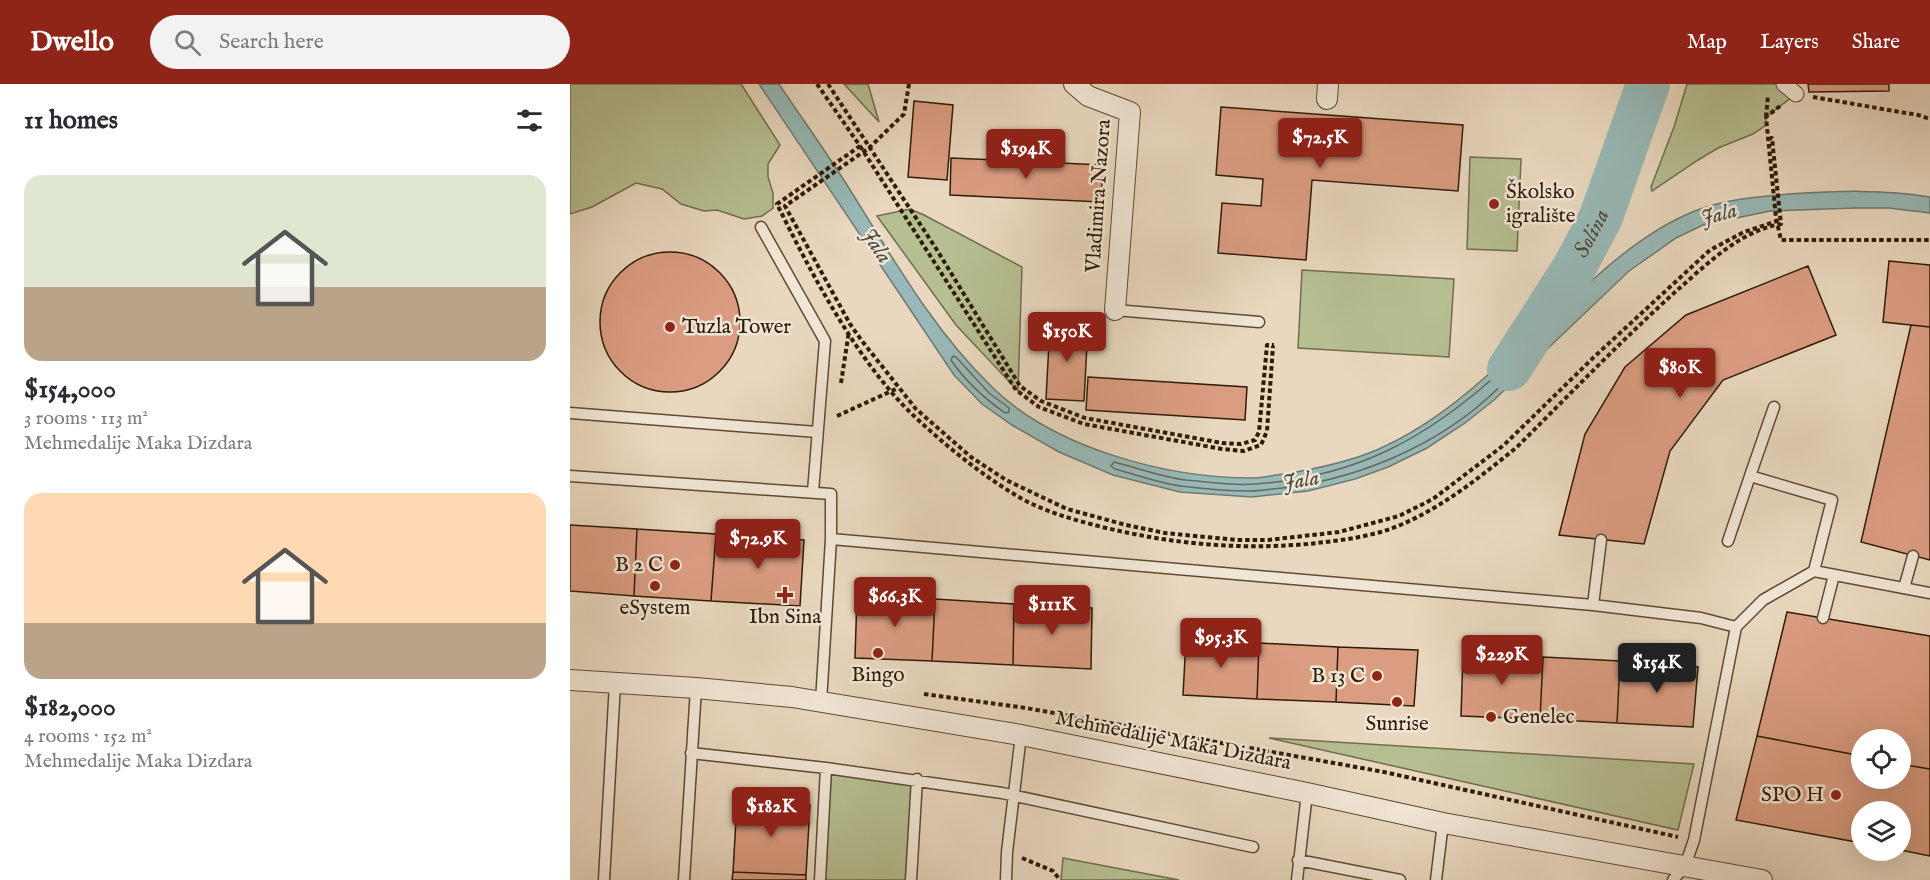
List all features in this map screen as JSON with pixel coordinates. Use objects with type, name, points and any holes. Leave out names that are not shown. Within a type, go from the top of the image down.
[{"type":"street","name":"Vladimira Nazora","points":[[1074,84],[1088,96],[1130,112],[1114,310]]},
{"type":"street","points":[[1777,88],[1796,94]]},
{"type":"street","name":"Mehmedalije Maka Dizdara","points":[[570,680],[696,688],[821,702],[1022,735],[1307,793],[1679,873],[1762,880]]},
{"type":"lane","points":[[761,227],[825,341],[813,492]]},
{"type":"lane","name":"Vladimira Nazora","points":[[1114,310],[1259,322]]},
{"type":"lane","points":[[1728,541],[1774,407]]},
{"type":"lane","points":[[570,413],[817,432]]},
{"type":"lane","points":[[570,476],[831,494],[831,539],[821,702]]},
{"type":"lane","points":[[1750,476],[1832,500],[1814,571]]},
{"type":"lane","points":[[831,539],[1593,605],[1701,618],[1736,627]]},
{"type":"lane","points":[[1593,605],[1600,540]]},
{"type":"lane","points":[[1904,588],[1913,556]]},
{"type":"lane","points":[[1679,873],[1694,840],[1736,627],[1763,600],[1814,571],[1930,594]]},
{"type":"lane","points":[[1823,618],[1834,575]]},
{"type":"lane","points":[[604,880],[615,683]]},
{"type":"lane","points":[[684,880],[696,688]]},
{"type":"lane","points":[[1006,880],[1013,795],[1022,735]]},
{"type":"lane","points":[[691,753],[916,779],[1013,795],[1253,847]]},
{"type":"lane","points":[[820,880],[826,768]]},
{"type":"lane","points":[[911,880],[916,779]]},
{"type":"lane","points":[[1297,880],[1307,793]]},
{"type":"lane","points":[[1436,880],[1443,824]]},
{"type":"lane","points":[[1298,860],[1400,880]]},
{"type":"path","points":[[817,84],[864,152],[1016,390],[1039,406],[1084,424],[1187,444],[1244,451],[1261,445],[1267,431],[1273,345],[1267,345],[1259,432],[1255,440],[1241,444],[1185,438],[1085,418],[1041,401],[1020,386],[937,250],[828,84]]},
{"type":"path","points":[[909,84],[904,114],[864,152],[785,206],[850,324],[916,409],[971,457],[1006,480],[1067,509],[1126,525],[1203,538],[1268,540],[1339,532],[1399,516],[1433,499],[1504,446],[1594,357],[1710,250],[1744,231],[1777,220]]},
{"type":"path","points":[[1777,88],[1766,117],[1781,240],[1930,240]]},
{"type":"path","points":[[1796,94],[1930,119]]},
{"type":"path","points":[[1766,117],[1772,113]]},
{"type":"path","points":[[860,146],[777,204],[819,284],[871,366],[891,391],[913,415],[968,463],[1025,500],[1065,518],[1124,532],[1203,546],[1270,547],[1337,541],[1388,530],[1440,504],[1517,447],[1642,321],[1716,256],[1777,220]]},
{"type":"path","points":[[837,416],[898,388]]},
{"type":"path","points":[[921,694],[1026,708],[1384,772],[1678,837]]},
{"type":"path","points":[[1007,852],[1053,871],[1060,880]]},
{"type":"green space","points":[[570,84],[741,84],[780,145],[768,164],[773,208],[762,216],[744,219],[717,210],[704,211],[681,204],[662,189],[636,183],[592,207],[570,214]]},
{"type":"green space","points":[[844,84],[868,84],[879,122]]},
{"type":"green space","points":[[1687,84],[1784,84],[1796,94],[1766,117],[1766,125],[1753,134],[1718,148],[1652,191],[1651,187],[1674,127]]},
{"type":"green space","name":"Školsko igralište","points":[[1470,157],[1521,159],[1517,251],[1467,249]]},
{"type":"green space","points":[[910,209],[1022,267],[1018,391],[956,325],[877,216]]},
{"type":"green space","points":[[1302,270],[1454,279],[1449,357],[1298,348]]},
{"type":"green space","points":[[1269,738],[1694,764],[1678,830]]},
{"type":"green space","points":[[826,768],[917,779],[911,880],[820,880]]},
{"type":"green space","points":[[1063,858],[1179,880],[1061,880]]},
{"type":"water","name":"Jala","points":[[759,84],[779,84],[933,319],[992,387],[1017,408],[1079,443],[1148,465],[1219,477],[1256,478],[1308,470],[1356,458],[1396,441],[1444,411],[1501,363],[1509,369],[1548,324],[1594,279],[1644,239],[1695,211],[1729,201],[1753,198],[1860,191],[1930,197],[1930,213],[1889,208],[1770,211],[1703,225],[1676,238],[1629,271],[1494,400],[1465,423],[1427,448],[1388,467],[1355,479],[1308,491],[1252,497],[1180,492],[1113,475],[1059,452],[1012,425],[982,404],[954,375]]},
{"type":"building","points":[[1808,84],[1889,84],[1889,91],[1809,92]]},
{"type":"building","points":[[914,101],[953,105],[947,180],[908,177]]},
{"type":"building","points":[[1221,107],[1463,125],[1458,191],[1312,180],[1306,260],[1218,253],[1222,203],[1261,206],[1263,179],[1216,175]]},
{"type":"building","points":[[951,158],[1103,165],[1101,202],[950,195]]},
{"type":"building","name":"Tuzla Tower","points":[[670,252],[697,258],[709,264],[719,273],[728,283],[734,295],[740,322],[734,349],[728,361],[719,371],[709,380],[697,386],[670,392],[643,386],[631,380],[621,371],[612,361],[606,349],[600,322],[606,295],[612,283],[621,273],[631,264],[643,258]]},
{"type":"building","points":[[1889,261],[1930,265],[1930,327],[1883,322]]},
{"type":"building","points":[[1808,266],[1836,335],[1723,380],[1670,451],[1644,544],[1559,535],[1585,434],[1625,367],[1686,315]]},
{"type":"building","points":[[1050,324],[1088,326],[1084,401],[1046,399]]},
{"type":"building","points":[[1911,325],[1930,327],[1930,560],[1861,542]]},
{"type":"building","points":[[1088,377],[1247,387],[1245,420],[1086,410]]},
{"type":"building","points":[[570,525],[637,529],[634,596],[570,591]]},
{"type":"building","name":"B 2 C","points":[[637,529],[716,534],[711,601],[634,596]]},
{"type":"building","points":[[716,534],[804,540],[800,606],[711,601]]},
{"type":"building","points":[[857,596],[935,599],[932,661],[855,658]]},
{"type":"building","points":[[935,599],[1014,604],[1013,665],[932,661]]},
{"type":"building","points":[[1014,604],[1092,608],[1091,669],[1013,665]]},
{"type":"building","points":[[1787,612],[1930,636],[1930,769],[1911,766],[1911,729],[1851,729],[1851,754],[1757,736]]},
{"type":"building","points":[[1186,640],[1259,643],[1257,699],[1183,695]]},
{"type":"building","points":[[1259,643],[1338,647],[1336,702],[1257,699]]},
{"type":"building","name":"B 13 C","points":[[1338,647],[1418,650],[1414,706],[1336,702]]},
{"type":"building","points":[[1463,654],[1543,657],[1540,719],[1461,716]]},
{"type":"building","points":[[1543,657],[1620,661],[1617,723],[1540,719]]},
{"type":"building","points":[[1620,661],[1698,667],[1693,727],[1617,723]]},
{"type":"building","name":"SPO H","points":[[1757,736],[1851,754],[1851,789],[1911,789],[1911,766],[1930,769],[1930,856],[1911,852],[1911,801],[1851,801],[1851,841],[1736,820]]},
{"type":"building","points":[[737,802],[810,805],[806,875],[733,872]]},
{"type":"building","points":[[733,872],[806,875],[806,880],[732,880]]},
{"type":"waterway","name":"Solina","points":[[1509,369],[1574,268],[1601,217],[1648,84]]},
{"type":"place","name":"Školsko igralište","points":[[1494,204]]},
{"type":"place","name":"Tuzla Tower","points":[[670,327]]},
{"type":"place","name":"B 2 C","points":[[675,565]]},
{"type":"place","name":"eSystem","points":[[655,586]]},
{"type":"place","name":"Ibn Sina","points":[[785,595]]},
{"type":"place","name":"Bingo","points":[[878,653]]},
{"type":"place","name":"B 13 C","points":[[1377,676]]},
{"type":"place","name":"Sunrise","points":[[1397,702]]},
{"type":"place","name":"Genelec","points":[[1491,717]]},
{"type":"place","name":"SPO H","points":[[1836,795]]}]
